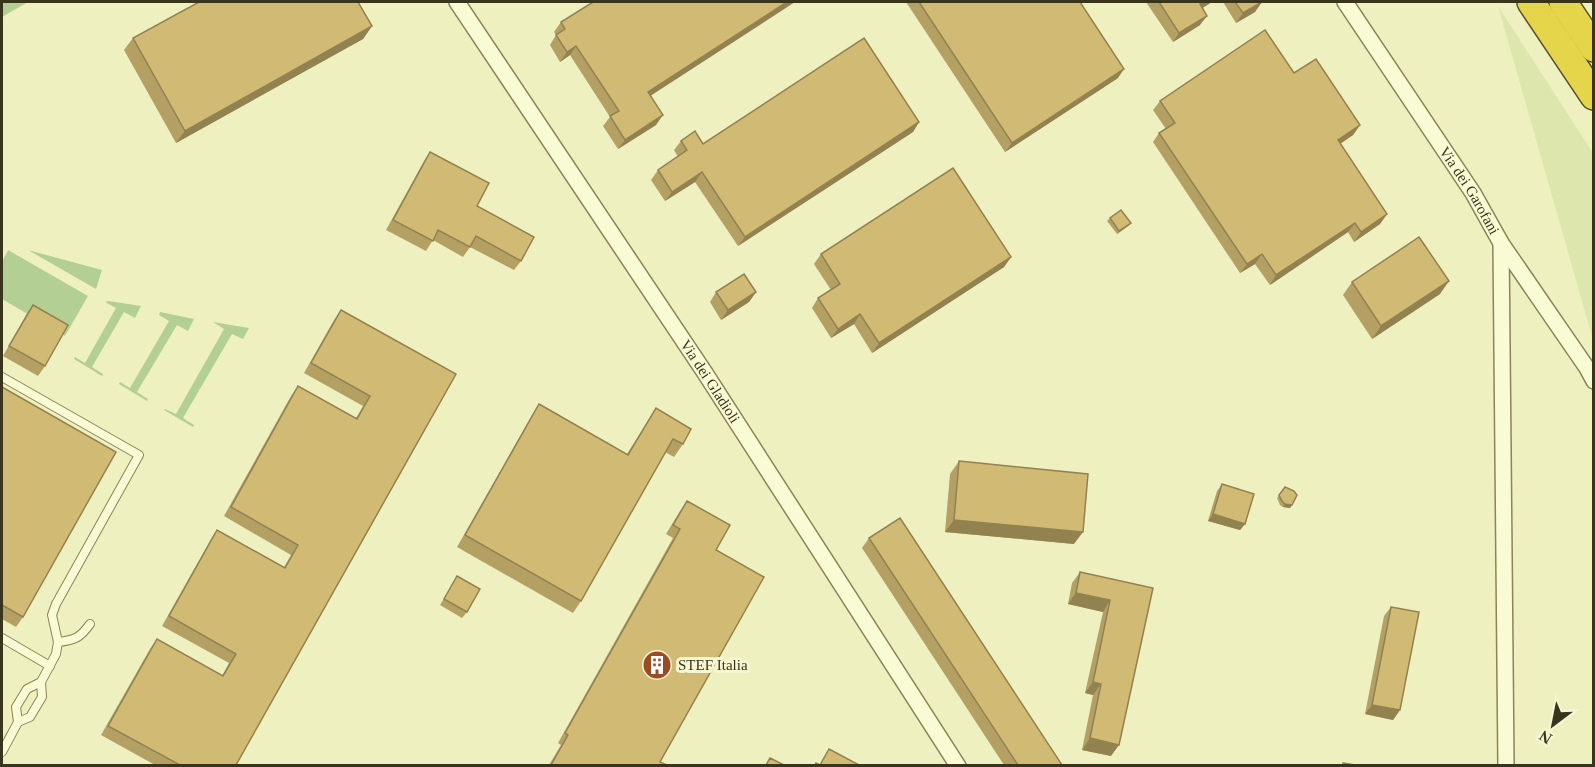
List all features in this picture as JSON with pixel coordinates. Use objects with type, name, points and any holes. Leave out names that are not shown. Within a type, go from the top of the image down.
[{"type":"highway","points":[[1531,2],[1593,96]]},
{"type":"highway","points":[[1563,2],[1593,48]]},
{"type":"street","name":"Via dei Gladioli","points":[[457,2],[705,373],[958,765]]},
{"type":"street","name":"Via dei Garofani","points":[[1345,2],[1473,194],[1500,243],[1587,368],[1593,381]]},
{"type":"street","points":[[1500,243],[1506,765]]},
{"type":"lane","points":[[2,377],[139,455],[56,604],[52,615],[58,642],[56,654],[41,682],[42,697],[30,717],[18,722]]},
{"type":"lane","points":[[58,642],[73,640],[83,634],[90,624]]},
{"type":"lane","points":[[2,638],[50,666]]},
{"type":"lane","points":[[2,752],[18,722],[16,707],[27,689],[41,682]]},
{"type":"green space","points":[[2,2],[28,2],[2,17]]},
{"type":"green space","points":[[1498,6],[1593,153],[1593,340]]},
{"type":"green space","points":[[8,250],[88,296],[65,336],[2,299],[2,262]]},
{"type":"green space","points":[[28,250],[102,270],[96,289]]},
{"type":"green space","points":[[105,302],[141,306],[135,318],[124,312],[92,367],[103,374],[102,376],[74,359],[75,357],[85,363],[116,308]]},
{"type":"green space","points":[[160,312],[194,319],[188,331],[177,325],[137,392],[148,399],[147,401],[119,384],[120,382],[130,388],[169,321],[159,315]]},
{"type":"green space","points":[[213,322],[249,328],[243,339],[232,334],[183,418],[194,425],[193,427],[164,410],[176,414],[224,329]]},
{"type":"building","points":[[199,2],[358,2],[372,26],[185,131],[133,38]]},
{"type":"building","points":[[593,2],[787,2],[648,92],[663,115],[625,140],[610,116],[619,111],[576,46],[567,52],[556,35],[565,29],[561,22]]},
{"type":"building","points":[[919,2],[1080,2],[1124,69],[1012,143]]},
{"type":"building","points":[[1159,2],[1204,2],[1200,4],[1207,16],[1179,33]]},
{"type":"building","points":[[1235,2],[1262,2],[1243,13]]},
{"type":"building","points":[[1265,30],[1294,73],[1316,59],[1360,125],[1338,140],[1387,214],[1361,232],[1355,223],[1276,275],[1262,254],[1247,264],[1159,133],[1175,123],[1160,101]]},
{"type":"building","points":[[864,38],[919,122],[745,237],[702,172],[672,192],[658,170],[687,150],[681,141],[695,131],[703,144]]},
{"type":"building","points":[[430,152],[489,183],[477,206],[534,237],[521,261],[476,236],[470,247],[438,230],[433,241],[393,220]]},
{"type":"building","points":[[953,168],[1011,257],[879,343],[860,314],[838,329],[818,298],[840,284],[821,254]]},
{"type":"building","points":[[1121,210],[1131,223],[1119,231],[1110,218]]},
{"type":"building","points":[[1419,237],[1449,281],[1381,326],[1352,282]]},
{"type":"building","points":[[744,274],[756,292],[728,310],[716,292]]},
{"type":"building","points":[[33,305],[68,325],[45,366],[9,346]]},
{"type":"building","points":[[341,310],[456,374],[236,765],[180,765],[108,726],[157,639],[223,676],[236,654],[169,616],[217,530],[285,568],[298,545],[231,507],[298,386],[357,419],[370,396],[311,363]]},
{"type":"building","points":[[2,387],[116,452],[23,617],[2,605]]},
{"type":"building","points":[[539,404],[628,455],[656,408],[691,429],[683,444],[673,439],[581,601],[465,535]]},
{"type":"building","points":[[959,461],[1088,474],[1083,532],[954,520]]},
{"type":"building","points":[[1222,484],[1254,494],[1245,524],[1213,514]]},
{"type":"building","points":[[1285,487],[1297,495],[1292,505],[1285,504],[1279,495]]},
{"type":"building","name":"STEF Italia","points":[[687,501],[730,525],[716,550],[764,577],[660,762],[667,765],[551,765],[568,735],[565,733],[680,529],[673,525]]},
{"type":"building","points":[[900,518],[1062,765],[1018,765],[869,538]]},
{"type":"building","points":[[1080,572],[1153,588],[1119,745],[1090,738],[1101,684],[1093,682],[1110,600],[1076,593]]},
{"type":"building","points":[[457,576],[480,589],[467,612],[444,599]]},
{"type":"building","points":[[1391,607],[1419,612],[1400,710],[1372,705]]},
{"type":"building","points":[[829,749],[859,765],[820,765]]},
{"type":"building","points":[[770,758],[784,765],[766,765]]},
{"type":"place","name":"STEF Italia","points":[[657,665]]}]
